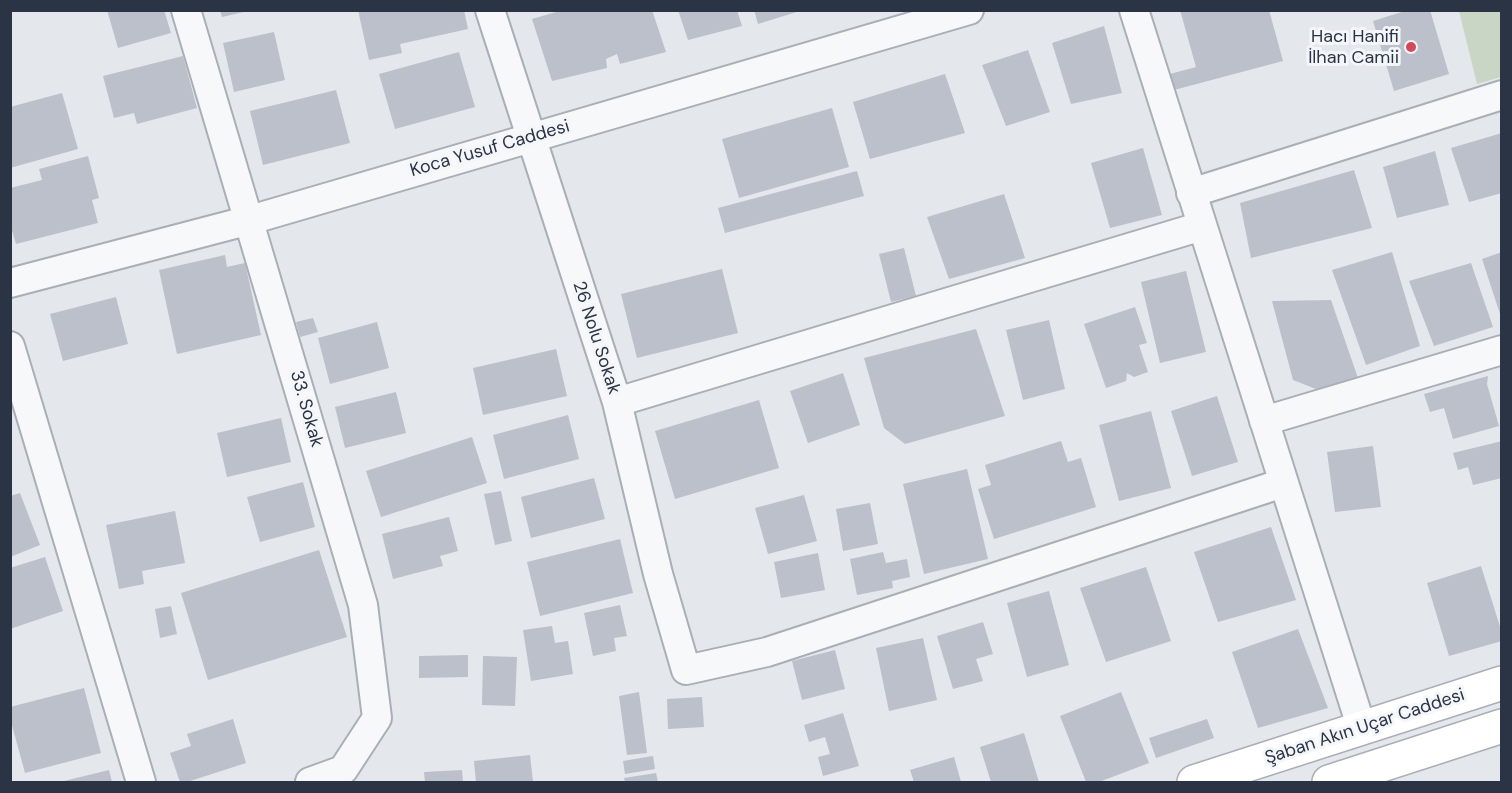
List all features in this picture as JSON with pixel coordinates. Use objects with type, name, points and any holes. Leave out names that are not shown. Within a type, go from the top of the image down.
[{"type":"main road","name":"Şaban Akın Uçar Caddesi","points":[[1194,783],[1502,683]]},
{"type":"main road","points":[[1329,783],[1502,726]]},
{"type":"street","name":"33. Sokak","points":[[186,10],[363,605],[377,718],[343,770],[310,783]]},
{"type":"street","name":"26 Nolu Sokak","points":[[490,10],[617,402],[658,574],[686,670],[767,652],[1283,483]]},
{"type":"street","name":"Koca Yusuf Caddesi","points":[[10,283],[250,220],[531,136],[969,10]]},
{"type":"street","points":[[1134,10],[1362,729]]},
{"type":"street","points":[[1191,192],[1502,95]]},
{"type":"street","points":[[617,402],[1202,226]]},
{"type":"street","points":[[10,346],[141,783]]},
{"type":"street","points":[[1264,421],[1502,350]]},
{"type":"green space","points":[[1459,11],[1501,11],[1501,77],[1477,84]]},
{"type":"building","points":[[107,10],[164,10],[171,33],[118,48]]},
{"type":"building","points":[[220,10],[248,10],[248,11],[222,17]]},
{"type":"building","points":[[358,10],[464,10],[468,29],[400,44],[402,53],[369,60]]},
{"type":"building","points":[[563,10],[652,10],[666,52],[620,64],[617,54],[606,59],[607,68],[552,81],[532,19]]},
{"type":"building","points":[[678,10],[737,10],[742,26],[688,40]]},
{"type":"building","points":[[754,10],[800,10],[800,11],[758,24]]},
{"type":"building","points":[[1180,10],[1269,10],[1283,61],[1174,90],[1170,74],[1196,67]]},
{"type":"building","name":"Hacı Hanifi İlhan Camii","points":[[1408,10],[1430,10],[1449,74],[1394,91],[1373,21]]},
{"type":"building","points":[[1104,26],[1122,93],[1071,104],[1052,43]]},
{"type":"building","points":[[274,32],[285,80],[234,92],[223,43]]},
{"type":"building","points":[[1028,50],[1050,112],[1006,126],[982,65]]},
{"type":"building","points":[[459,52],[475,107],[395,129],[379,74]]},
{"type":"building","points":[[183,56],[197,108],[137,124],[134,113],[114,118],[103,76]]},
{"type":"building","points":[[945,74],[965,133],[870,159],[853,102]]},
{"type":"building","points":[[336,90],[350,143],[263,165],[250,111]]},
{"type":"building","points":[[62,93],[78,149],[10,168],[10,107]]},
{"type":"building","points":[[832,108],[849,167],[739,198],[722,139]]},
{"type":"building","points":[[1502,133],[1502,193],[1469,202],[1451,148]]},
{"type":"building","points":[[1143,148],[1162,215],[1110,228],[1091,163]]},
{"type":"building","points":[[1435,151],[1449,205],[1397,218],[1383,167]]},
{"type":"building","points":[[88,156],[99,198],[92,200],[98,223],[16,244],[10,224],[10,188],[42,180],[39,169]]},
{"type":"building","points":[[1354,170],[1372,228],[1251,258],[1240,203]]},
{"type":"building","points":[[857,171],[864,196],[725,233],[718,208]]},
{"type":"building","points":[[1004,194],[1025,258],[949,279],[927,217]]},
{"type":"building","points":[[904,248],[916,296],[891,302],[879,254]]},
{"type":"building","points":[[1392,252],[1420,346],[1366,365],[1332,270]]},
{"type":"building","points":[[1502,252],[1502,317],[1501,317],[1482,259]]},
{"type":"building","points":[[225,255],[227,267],[245,263],[261,335],[177,354],[159,270]]},
{"type":"building","points":[[1471,263],[1493,327],[1434,346],[1409,281]]},
{"type":"building","points":[[722,269],[738,333],[637,358],[621,294]]},
{"type":"building","points":[[1186,271],[1206,352],[1160,363],[1141,282]]},
{"type":"building","points":[[116,297],[128,344],[63,361],[50,314]]},
{"type":"building","points":[[1331,300],[1358,378],[1316,389],[1293,380],[1272,301]]},
{"type":"building","points":[[1135,307],[1147,343],[1139,345],[1148,372],[1134,377],[1127,373],[1126,381],[1106,388],[1084,324]]},
{"type":"building","points":[[313,318],[318,332],[300,337],[296,322]]},
{"type":"building","points":[[1049,320],[1065,389],[1023,400],[1006,330]]},
{"type":"building","points":[[377,322],[389,368],[330,384],[318,338]]},
{"type":"building","points":[[976,329],[1005,416],[905,444],[884,428],[864,358]]},
{"type":"building","points":[[556,349],[567,396],[483,415],[473,368]]},
{"type":"building","points":[[843,373],[860,425],[808,443],[790,391]]},
{"type":"building","points":[[1488,376],[1487,384],[1499,426],[1453,439],[1444,408],[1430,412],[1424,394]]},
{"type":"building","points":[[396,392],[406,433],[345,448],[335,407]]},
{"type":"building","points":[[1217,396],[1238,462],[1192,476],[1171,411]]},
{"type":"building","points":[[759,400],[779,468],[675,499],[655,431]]},
{"type":"building","points":[[1151,411],[1171,488],[1119,501],[1099,425]]},
{"type":"building","points":[[568,415],[579,459],[504,479],[493,435]]},
{"type":"building","points":[[281,418],[291,462],[227,477],[217,433]]},
{"type":"building","points":[[472,437],[487,483],[381,517],[366,471]]},
{"type":"building","points":[[1061,441],[1068,462],[1081,458],[1096,507],[994,539],[978,489],[991,485],[985,465]]},
{"type":"building","points":[[1502,441],[1502,478],[1473,485],[1468,467],[1458,470],[1453,453]]},
{"type":"building","points":[[1373,446],[1381,507],[1335,512],[1327,452]]},
{"type":"building","points":[[967,469],[988,559],[924,574],[903,484]]},
{"type":"building","points":[[594,478],[605,519],[531,538],[521,497]]},
{"type":"building","points":[[303,482],[315,527],[260,542],[247,497]]},
{"type":"building","points":[[501,491],[512,541],[495,545],[484,494]]},
{"type":"building","points":[[20,493],[40,545],[10,557],[10,496]]},
{"type":"building","points":[[804,495],[817,541],[768,554],[755,508]]},
{"type":"building","points":[[870,503],[878,544],[843,551],[836,509]]},
{"type":"building","points":[[175,511],[185,563],[142,571],[144,584],[119,589],[106,525]]},
{"type":"building","points":[[449,517],[458,551],[440,556],[443,566],[393,579],[382,534]]},
{"type":"building","points":[[1271,527],[1296,600],[1218,622],[1194,552]]},
{"type":"building","points":[[620,539],[633,593],[540,616],[527,562]]},
{"type":"building","points":[[319,550],[347,637],[208,680],[181,593]]},
{"type":"building","points":[[883,552],[886,563],[907,559],[910,577],[892,581],[893,588],[857,595],[850,559]]},
{"type":"building","points":[[818,553],[825,590],[781,598],[774,562]]},
{"type":"building","points":[[45,557],[63,611],[10,629],[10,568]]},
{"type":"building","points":[[1481,566],[1502,633],[1502,641],[1449,656],[1427,583]]},
{"type":"building","points":[[1146,567],[1171,641],[1106,662],[1080,588]]},
{"type":"building","points":[[1049,591],[1069,665],[1027,677],[1007,603]]},
{"type":"building","points":[[620,605],[627,636],[614,638],[616,651],[593,656],[584,613]]},
{"type":"building","points":[[171,606],[177,634],[160,638],[155,609]]},
{"type":"building","points":[[983,622],[993,654],[976,659],[983,681],[953,689],[937,636]]},
{"type":"building","points":[[552,626],[555,643],[568,641],[573,674],[531,681],[523,630]]},
{"type":"building","points":[[1298,629],[1328,708],[1258,728],[1232,652]]},
{"type":"building","points":[[923,638],[937,700],[889,711],[876,648]]},
{"type":"building","points":[[835,650],[845,689],[802,700],[792,661]]},
{"type":"building","points":[[468,655],[468,677],[419,678],[419,656]]},
{"type":"building","points":[[483,656],[517,657],[515,706],[482,705]]},
{"type":"building","points":[[84,688],[101,753],[25,773],[10,718],[10,707]]},
{"type":"building","points":[[639,692],[647,753],[627,755],[619,696]]},
{"type":"building","points":[[1121,692],[1149,763],[1099,782],[1086,782],[1060,716]]},
{"type":"building","points":[[702,697],[704,727],[668,729],[667,699]]},
{"type":"building","points":[[843,713],[859,766],[823,776],[818,757],[830,754],[825,737],[809,742],[804,725]]},
{"type":"building","points":[[233,719],[246,763],[187,782],[180,782],[170,753],[191,746],[187,734]]},
{"type":"building","points":[[1207,719],[1214,738],[1156,758],[1149,738]]},
{"type":"building","points":[[1024,733],[1039,782],[991,782],[980,747]]},
{"type":"building","points":[[530,755],[533,782],[476,782],[474,761]]},
{"type":"building","points":[[653,756],[655,769],[625,774],[623,761]]},
{"type":"building","points":[[954,757],[961,782],[914,782],[910,770]]},
{"type":"building","points":[[109,770],[112,782],[60,782]]},
{"type":"building","points":[[462,770],[463,782],[425,782],[424,772]]},
{"type":"building","points":[[656,773],[658,782],[625,782],[624,778]]},
{"type":"place","name":"Hacı Hanifi İlhan Camii","points":[[1411,47]]}]
